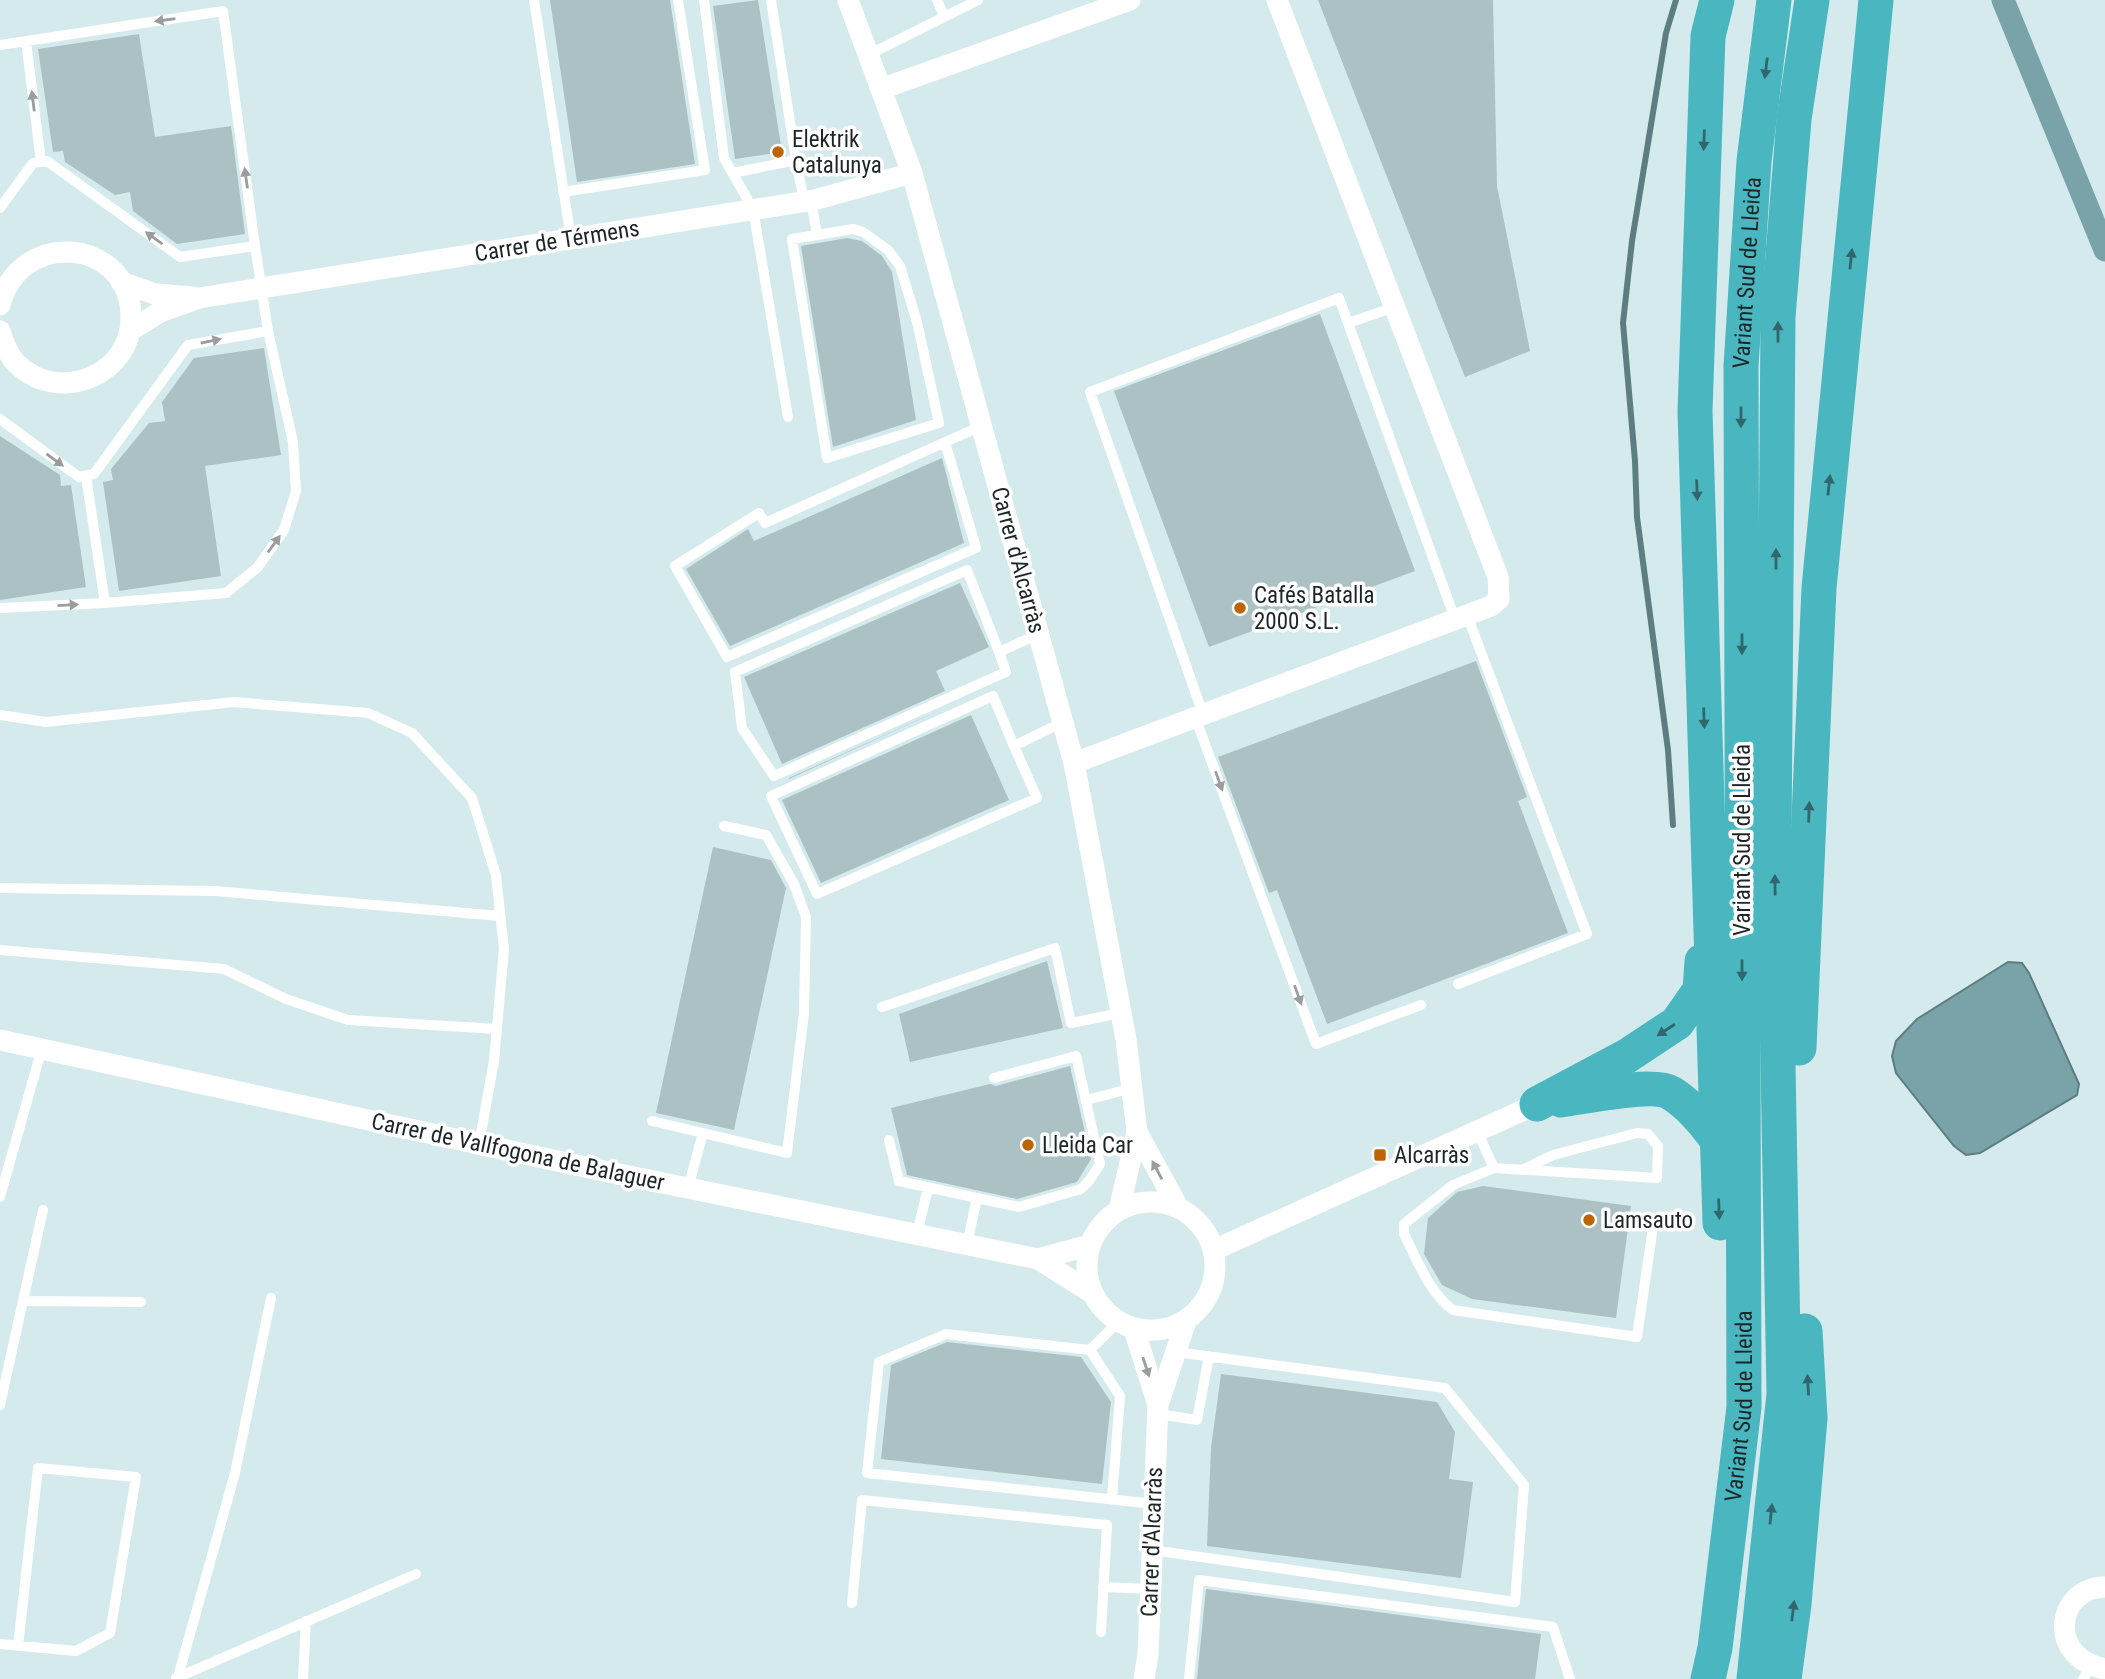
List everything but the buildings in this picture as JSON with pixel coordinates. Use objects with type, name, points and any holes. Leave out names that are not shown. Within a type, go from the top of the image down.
[{"type":"highway","points":[[1712,1664],[1726,1417],[1695,411],[1708,36],[1717,0]]},
{"type":"highway","name":"Variant Sud de Lleida","points":[[1712,1664],[1744,1407],[1741,366],[1754,161],[1774,0]]},
{"type":"highway","name":"Variant Sud de Lleida","points":[[1754,1679],[1784,1394],[1774,844],[1778,317],[1794,119],[1812,0]]},
{"type":"highway","points":[[1784,1394],[1819,589],[1876,0]]},
{"type":"highway","points":[[1537,1104],[1627,1056],[1677,1023],[1700,990],[1709,877]]},
{"type":"highway","points":[[1537,1104],[1629,1090],[1669,1091],[1700,1118],[1717,1140]]},
{"type":"highway","points":[[1784,1679],[1794,1604],[1810,1418],[1795,1143]]},
{"type":"street","name":"Carrer d'Alcarràs","points":[[848,0],[912,173],[1074,763],[1121,1013],[1137,1132],[1119,1210]]},
{"type":"street","points":[[881,89],[1130,0]]},
{"type":"street","points":[[1074,763],[1496,603],[1500,587],[1498,577],[1277,0]]},
{"type":"street","name":"Carrer de Térmens","points":[[131,330],[160,312],[199,298],[808,200],[912,173]]},
{"type":"street","points":[[0,331],[4,351],[34,376],[53,383],[74,383],[94,378],[111,366],[124,349],[131,330],[132,313],[121,282],[107,266],[89,256],[69,251],[48,253],[29,261],[14,275],[1,298]]},
{"type":"street","name":"Carrer de Térmens","points":[[121,282],[155,294],[199,298]]},
{"type":"street","name":"Carrer de Vallfogona de Balaguer","points":[[0,1040],[479,1144],[1038,1259]]},
{"type":"street","points":[[1214,1250],[1537,1104]]},
{"type":"street","name":"Carrer d'Alcarràs","points":[[1137,1132],[1178,1207]]},
{"type":"street","points":[[1038,1259],[1092,1293],[1109,1315],[1126,1325],[1160,1330],[1186,1321],[1205,1302],[1215,1277],[1214,1250],[1200,1225],[1178,1207],[1148,1202],[1119,1210],[1105,1221],[1090,1245],[1087,1269],[1092,1293]]},
{"type":"street","points":[[1038,1259],[1090,1245]]},
{"type":"street","name":"Carrer d'Alcarràs","points":[[1144,1679],[1151,1588],[1158,1410],[1186,1321]]},
{"type":"street","name":"Carrer d'Alcarràs","points":[[1126,1325],[1158,1410]]},
{"type":"street","points":[[2093,1672],[2070,1650],[2065,1637],[2064,1622],[2068,1609],[2077,1598],[2088,1590],[2105,1587]]},
{"type":"lane","points":[[534,0],[571,239]]},
{"type":"lane","points":[[564,192],[705,170],[678,0]]},
{"type":"lane","points":[[704,0],[724,158],[753,209],[788,417]]},
{"type":"lane","points":[[771,0],[796,160],[817,235]]},
{"type":"lane","points":[[937,0],[944,16]]},
{"type":"lane","points":[[868,55],[978,0]]},
{"type":"lane","points":[[0,45],[223,11],[261,288],[293,442],[296,491],[284,530],[257,568],[226,593],[0,608]]},
{"type":"lane","points":[[26,41],[41,162]]},
{"type":"lane","points":[[733,173],[796,160]]},
{"type":"lane","points":[[0,208],[33,163],[47,161],[180,257],[255,246]]},
{"type":"lane","points":[[853,229],[863,232],[888,250],[900,266],[917,322],[939,423],[827,458],[792,239],[817,235],[853,229]]},
{"type":"lane","points":[[1421,1005],[1316,1044],[1199,716],[1090,392],[1339,298],[1461,617],[1587,934],[1458,985]]},
{"type":"lane","points":[[1348,323],[1395,307]]},
{"type":"lane","points":[[0,419],[79,477],[94,474],[188,345],[268,331]]},
{"type":"lane","points":[[945,442],[976,548],[727,657],[676,566],[759,513],[765,523],[945,442],[981,426]]},
{"type":"lane","points":[[86,476],[105,603]]},
{"type":"lane","points":[[967,570],[999,652],[1006,671],[774,776],[742,727],[735,672],[967,570]]},
{"type":"lane","points":[[999,652],[1039,634]]},
{"type":"lane","points":[[993,696],[1014,746],[1037,798],[817,894],[771,796],[993,696]]},
{"type":"lane","points":[[0,715],[46,722],[234,702],[368,713],[412,733],[472,798],[496,875],[504,949],[494,1061],[479,1144]]},
{"type":"lane","points":[[1014,746],[1063,722]]},
{"type":"lane","points":[[652,1121],[787,1153],[804,1013],[806,917],[794,884],[766,835],[724,825]]},
{"type":"lane","points":[[0,888],[215,891],[500,916]]},
{"type":"lane","points":[[882,1007],[1055,948],[1071,1023],[1121,1013]]},
{"type":"lane","points":[[0,950],[225,969],[286,999],[348,1020],[497,1029]]},
{"type":"lane","points":[[0,1198],[5,1163],[42,1048]]},
{"type":"lane","points":[[889,1140],[898,1181],[1019,1208],[1080,1189],[1100,1164],[1076,1056],[994,1077]]},
{"type":"lane","points":[[1087,1100],[1132,1088]]},
{"type":"lane","points":[[1477,1131],[1494,1168]]},
{"type":"lane","points":[[688,1188],[703,1133]]},
{"type":"lane","points":[[1522,1170],[1553,1155],[1637,1133],[1648,1134],[1658,1146],[1657,1178],[1522,1170],[1494,1168],[1452,1185],[1404,1224],[1404,1234],[1443,1303],[1454,1310],[1637,1337],[1653,1227]]},
{"type":"lane","points":[[917,1234],[928,1188]]},
{"type":"lane","points":[[967,1244],[977,1198]]},
{"type":"lane","points":[[0,1405],[43,1210]]},
{"type":"lane","points":[[175,1678],[235,1473],[271,1298]]},
{"type":"lane","points":[[23,1301],[141,1302]]},
{"type":"lane","points":[[1126,1325],[1090,1350],[946,1334],[879,1362],[867,1473],[1154,1504]]},
{"type":"lane","points":[[1090,1350],[1120,1396],[1112,1499]]},
{"type":"lane","points":[[1152,1550],[1515,1602],[1524,1485],[1445,1388],[1175,1352]]},
{"type":"lane","points":[[1158,1410],[1198,1420],[1209,1356]]},
{"type":"lane","points":[[0,1645],[76,1651],[110,1633],[136,1477],[38,1468],[18,1646]]},
{"type":"lane","points":[[852,1603],[862,1500],[1107,1525],[1101,1632]]},
{"type":"lane","points":[[175,1678],[416,1573]]},
{"type":"lane","points":[[1189,1679],[1199,1580],[1553,1627],[1570,1679]]},
{"type":"lane","points":[[1103,1587],[1151,1588]]},
{"type":"lane","points":[[303,1679],[306,1621]]},
{"type":"water","points":[[2008,962],[2022,963],[2029,973],[2079,1084],[2077,1095],[1980,1153],[1966,1155],[1954,1146],[1896,1073],[1892,1056],[1896,1041],[1917,1019]]},
{"type":"waterway","points":[[1673,825],[1668,750],[1637,517],[1623,323],[1632,241],[1666,33],[1676,0]]},
{"type":"waterway","points":[[2003,0],[2105,250]]},
{"type":"place","name":"Elektrik Catalunya","points":[[778,152]]},
{"type":"place","name":"Cafés Batalla 2000 S.L.","points":[[1240,608]]},
{"type":"place","name":"Lleida Car","points":[[1028,1145]]},
{"type":"place","name":"Alcarràs","points":[[1380,1155]]},
{"type":"place","name":"Lamsauto","points":[[1589,1220]]}]
